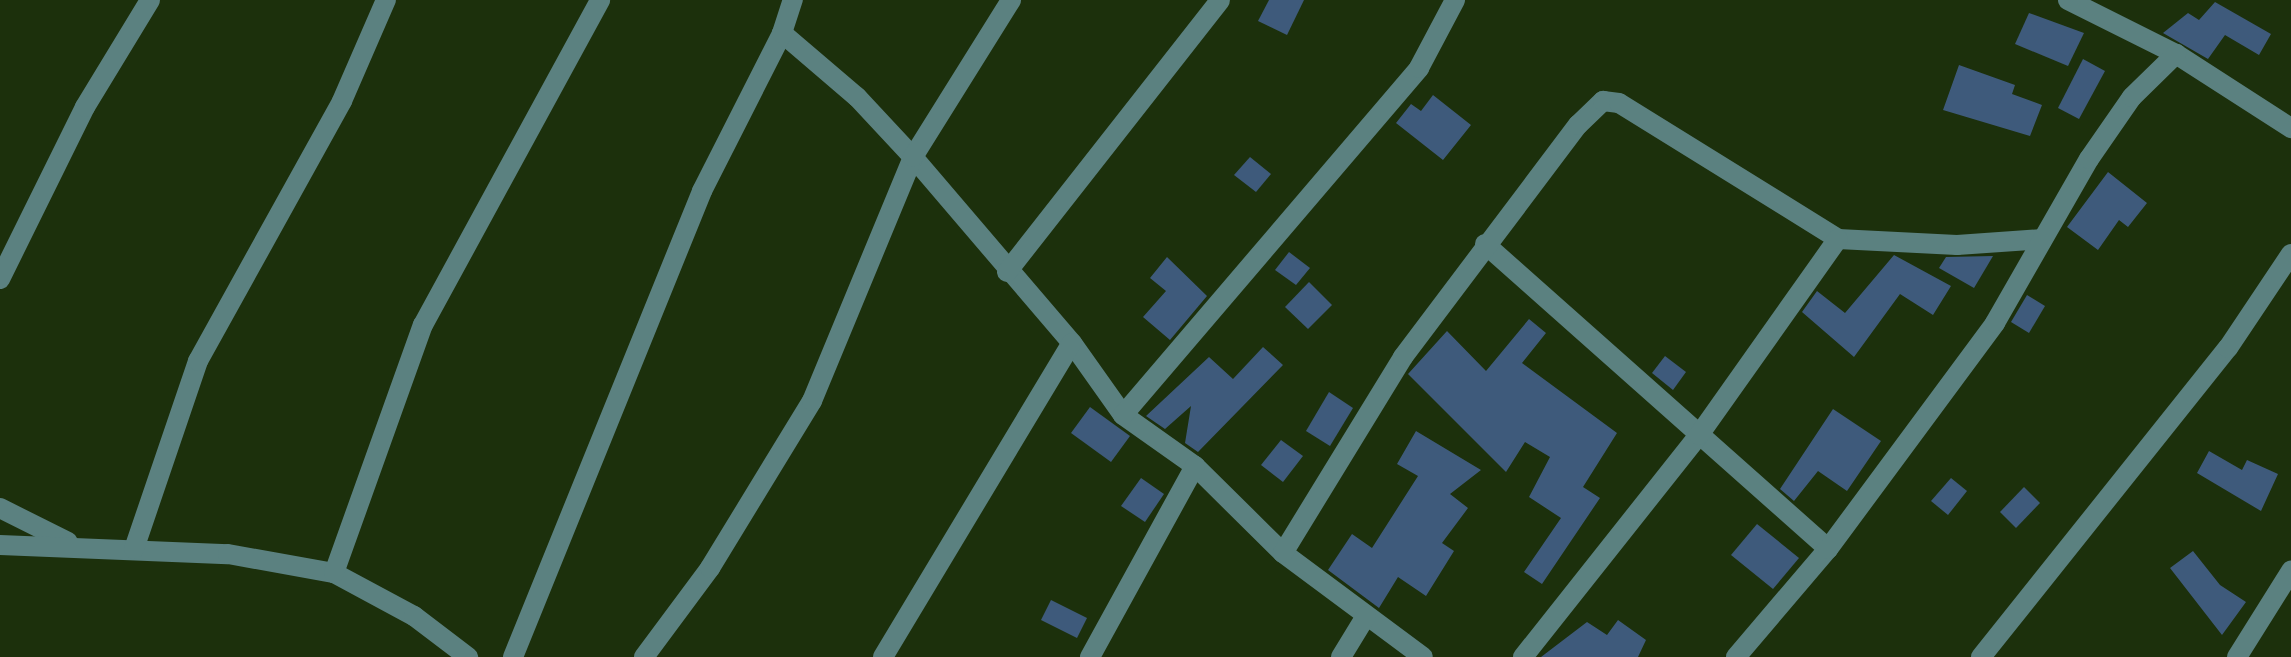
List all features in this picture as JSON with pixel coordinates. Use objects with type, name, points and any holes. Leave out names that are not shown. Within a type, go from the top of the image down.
[{"type":"street","points":[[0,279],[85,107],[150,0]]},
{"type":"street","points":[[134,549],[198,361],[342,101],[386,0]]},
{"type":"street","points":[[334,573],[423,325],[600,0]]},
{"type":"street","points":[[513,657],[702,191],[782,33],[793,0]]},
{"type":"street","points":[[644,657],[710,568],[812,401],[913,157],[1011,0]]},
{"type":"street","points":[[1007,272],[1220,0]]},
{"type":"street","points":[[1123,415],[1419,68],[1455,0]]},
{"type":"street","points":[[2068,0],[2176,54],[2291,128]]},
{"type":"street","points":[[782,33],[857,97],[913,157],[1007,272],[1072,343],[1123,415],[1195,466],[1283,553],[1423,657]]},
{"type":"street","points":[[1736,657],[1828,549],[1995,323],[2043,239],[2132,97],[2176,54]]},
{"type":"street","points":[[1283,553],[1403,357],[1485,244],[1603,101],[1619,103],[1838,239],[1957,245],[2043,239]]},
{"type":"street","points":[[1523,657],[1699,435],[1838,239]]},
{"type":"street","points":[[1485,244],[1828,549]]},
{"type":"street","points":[[1981,657],[2228,348],[2291,254]]},
{"type":"street","points":[[883,657],[1072,343]]},
{"type":"street","points":[[1090,657],[1195,466]]},
{"type":"street","points":[[0,508],[74,545]]},
{"type":"street","points":[[0,545],[74,545],[228,554],[334,573],[414,616],[468,657]]},
{"type":"street","points":[[2237,657],[2291,571]]},
{"type":"street","points":[[1341,657],[1366,616]]},
{"type":"building","points":[[1269,0],[1304,0],[1287,35],[1258,21]]},
{"type":"building","points":[[2215,2],[2271,34],[2259,55],[2225,35],[2208,59],[2163,33],[2188,13],[2199,20]]},
{"type":"building","points":[[2029,13],[2084,33],[2068,66],[2015,44]]},
{"type":"building","points":[[2083,59],[2105,71],[2079,119],[2058,108]]},
{"type":"building","points":[[1959,65],[2015,85],[2012,94],[2042,105],[2030,136],[1943,110]]},
{"type":"building","points":[[1433,95],[1471,125],[1443,160],[1396,123],[1411,104],[1421,111]]},
{"type":"building","points":[[1250,157],[1271,174],[1256,192],[1234,175]]},
{"type":"building","points":[[2108,172],[2147,203],[2128,227],[2119,220],[2098,250],[2067,227]]},
{"type":"building","points":[[1289,252],[1310,268],[1296,285],[1275,270]]},
{"type":"building","points":[[1894,255],[1951,286],[1933,315],[1900,294],[1854,357],[1802,312],[1817,291],[1845,313]]},
{"type":"building","points":[[1993,256],[1974,288],[1939,268],[1946,257]]},
{"type":"building","points":[[1167,257],[1207,296],[1170,340],[1143,317],[1166,291],[1150,278]]},
{"type":"building","points":[[1309,282],[1332,305],[1308,329],[1285,307]]},
{"type":"building","points":[[2027,295],[2045,306],[2029,333],[2011,322]]},
{"type":"building","points":[[1529,319],[1546,333],[1522,363],[1617,433],[1583,487],[1600,498],[1542,584],[1524,572],[1561,518],[1529,497],[1550,457],[1525,442],[1506,472],[1408,374],[1447,331],[1486,371]]},
{"type":"building","points":[[1263,347],[1283,365],[1198,452],[1185,443],[1191,406],[1165,429],[1146,416],[1209,357],[1233,379]]},
{"type":"building","points":[[1665,356],[1686,372],[1673,390],[1652,373]]},
{"type":"building","points":[[1329,392],[1353,408],[1330,446],[1306,431]]},
{"type":"building","points":[[1090,407],[1130,436],[1111,462],[1071,433]]},
{"type":"building","points":[[1833,409],[1881,441],[1847,491],[1818,471],[1794,501],[1780,489]]},
{"type":"building","points":[[1416,431],[1481,470],[1450,494],[1468,508],[1442,543],[1454,551],[1426,596],[1398,577],[1379,608],[1328,570],[1352,534],[1372,548],[1418,476],[1397,464]]},
{"type":"building","points":[[1281,440],[1303,456],[1283,482],[1261,465]]},
{"type":"building","points":[[2209,451],[2242,470],[2247,460],[2278,474],[2261,511],[2197,473]]},
{"type":"building","points":[[1141,478],[1164,494],[1145,522],[1121,506]]},
{"type":"building","points":[[1951,478],[1967,491],[1948,515],[1931,501]]},
{"type":"building","points":[[2024,487],[2040,503],[2016,528],[2000,512]]},
{"type":"building","points":[[1757,524],[1799,558],[1773,589],[1731,555]]},
{"type":"building","points":[[2193,551],[2220,585],[2246,602],[2222,635],[2170,568]]},
{"type":"building","points":[[1051,600],[1087,618],[1077,638],[1041,620]]},
{"type":"building","points":[[1618,620],[1646,640],[1638,657],[1541,657],[1587,622],[1607,635]]}]
